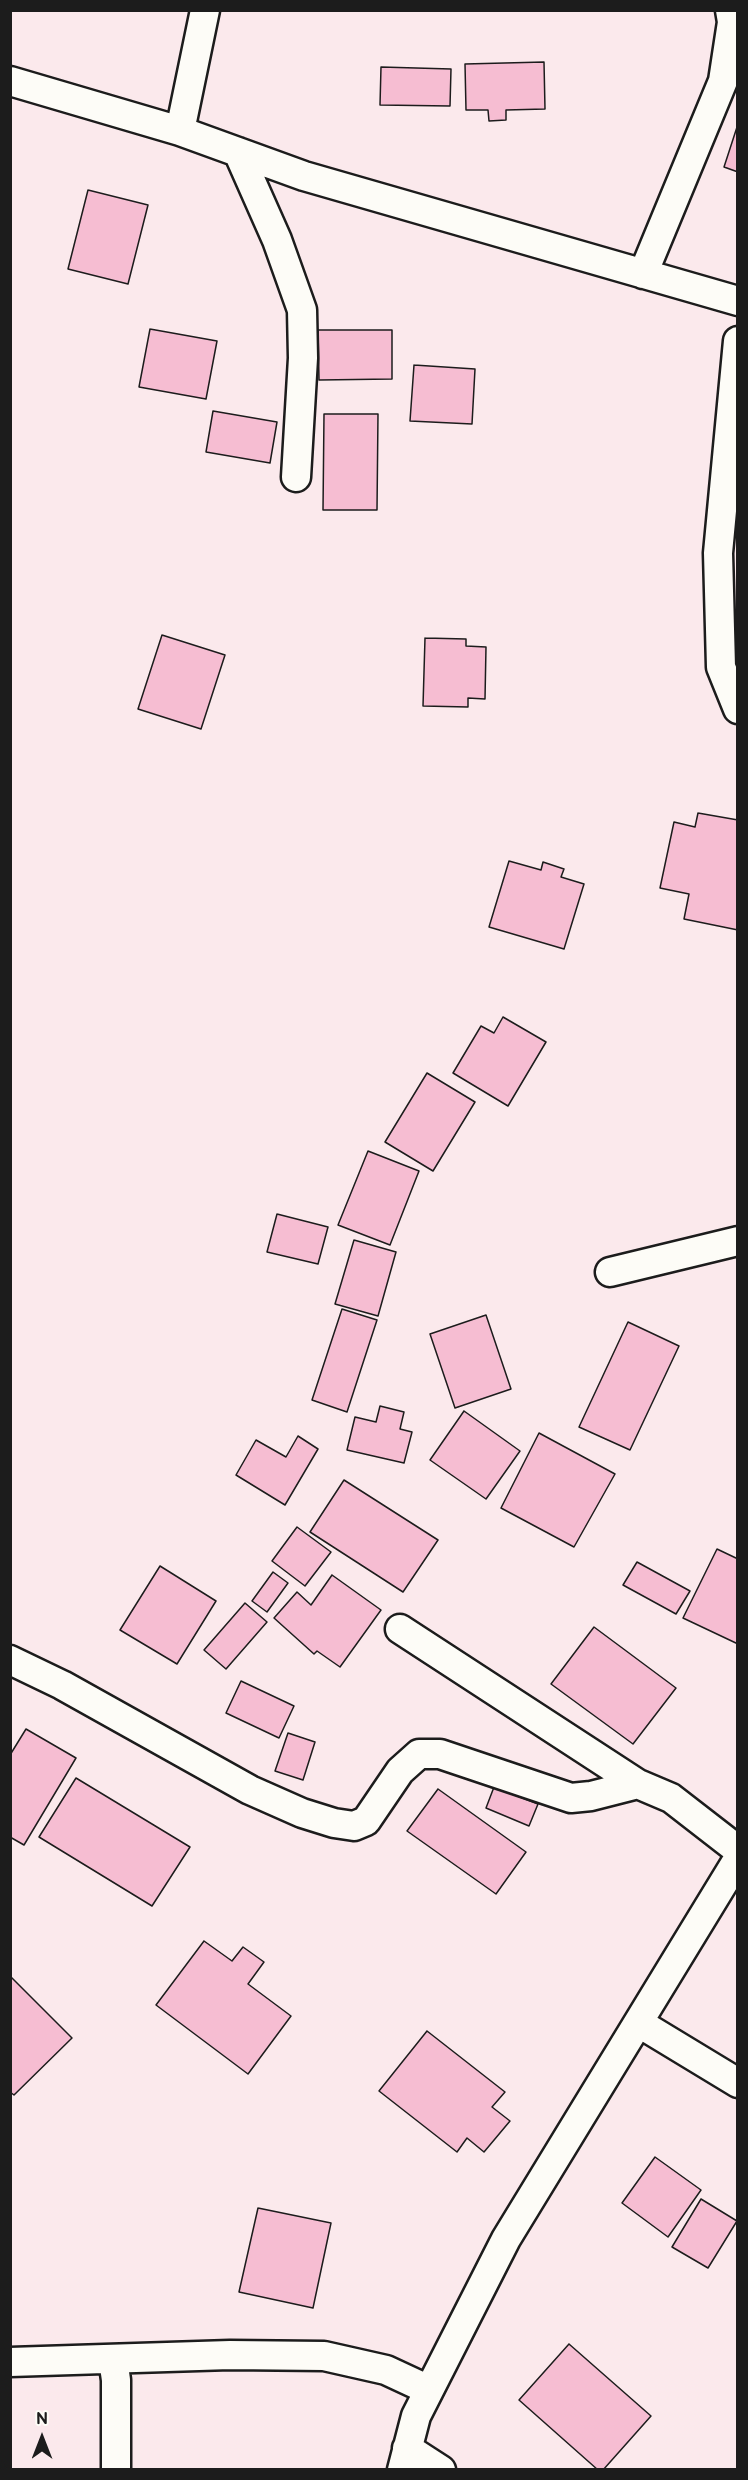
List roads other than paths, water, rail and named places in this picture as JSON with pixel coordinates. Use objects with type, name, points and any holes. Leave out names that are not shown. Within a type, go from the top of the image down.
[{"type":"street","points":[[180,131],[205,10]]},
{"type":"street","points":[[643,274],[723,81],[732,22],[730,10]]},
{"type":"street","points":[[10,81],[180,131],[304,176],[738,301]]},
{"type":"street","points":[[238,153],[277,240],[302,310],[303,358],[296,477]]},
{"type":"street","points":[[738,341],[718,553],[721,667],[738,709]]},
{"type":"street","points":[[610,1272],[738,1241]]},
{"type":"street","points":[[400,1629],[638,1784],[671,1798],[738,1850]]},
{"type":"street","points":[[10,1660],[62,1685],[250,1790],[302,1813],[334,1823],[354,1826],[366,1821],[400,1771],[418,1754],[440,1754],[571,1798],[591,1796],[638,1784]]},
{"type":"street","points":[[441,2469],[405,2459],[416,2416],[506,2239],[738,1859]]},
{"type":"street","points":[[639,2023],[738,2083]]},
{"type":"street","points":[[10,2362],[230,2355],[324,2356],[386,2370],[429,2390]]},
{"type":"street","points":[[113,2359],[116,2380],[116,2469]]}]
